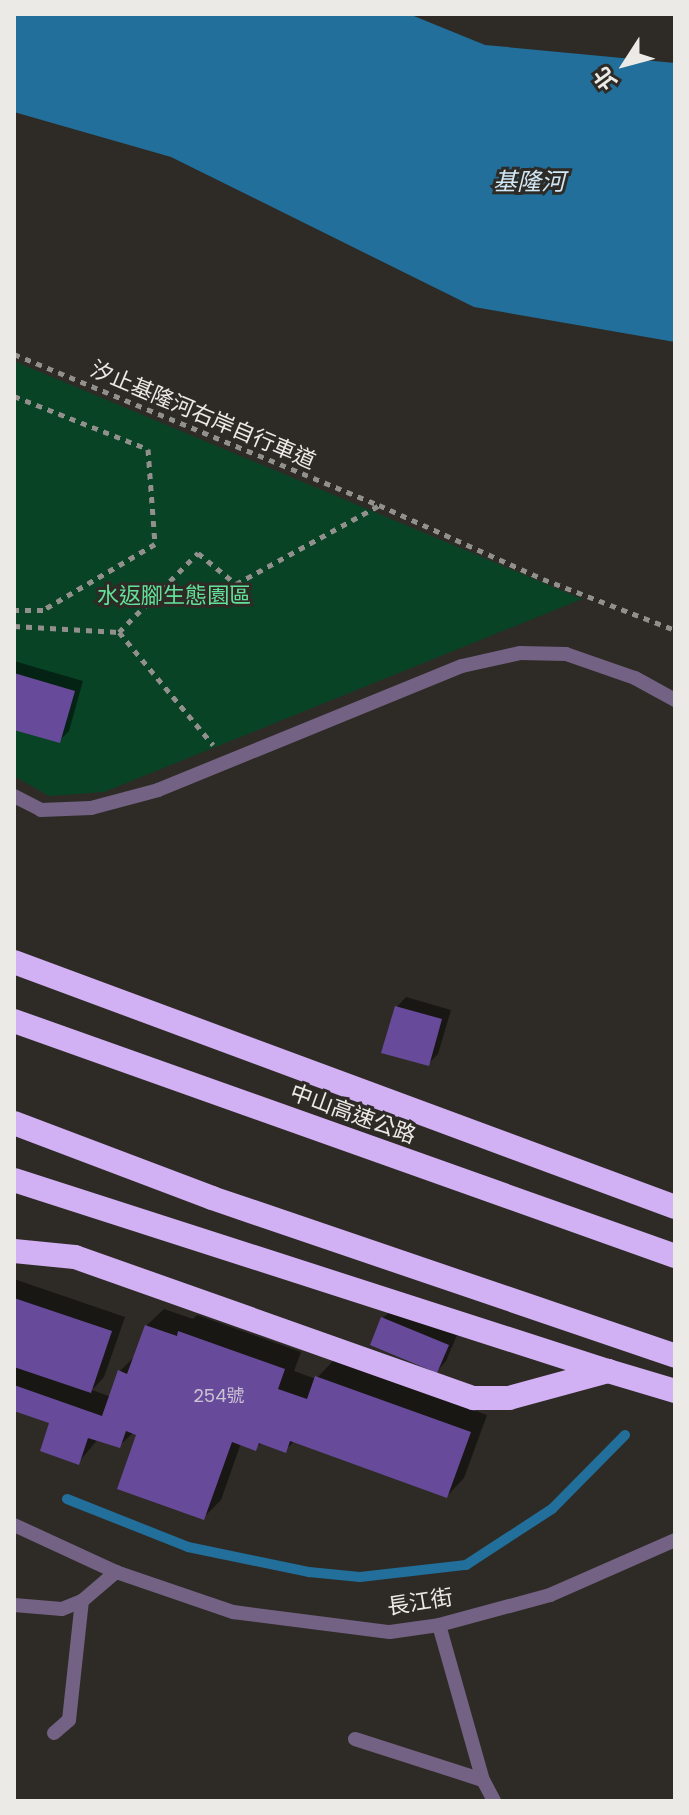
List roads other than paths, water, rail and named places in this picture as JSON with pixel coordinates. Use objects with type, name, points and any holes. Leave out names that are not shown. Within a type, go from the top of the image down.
[{"type":"highway","points":[[14,962],[675,1207]]},
{"type":"highway","name":"中山高速公路","points":[[14,1021],[675,1256]]},
{"type":"highway","points":[[14,1123],[212,1198],[675,1356]]},
{"type":"highway","points":[[14,1180],[675,1391]]},
{"type":"highway","points":[[14,1251],[75,1257],[474,1398],[509,1398],[608,1371]]},
{"type":"lane","points":[[14,796],[41,810],[91,808],[158,790],[462,666],[520,653],[566,654],[635,678],[675,700]]},
{"type":"lane","name":"長江街","points":[[14,1525],[116,1572],[233,1612],[284,1621],[390,1632],[439,1625],[550,1595],[675,1540]]},
{"type":"lane","points":[[14,1605],[62,1609],[82,1601],[116,1572]]},
{"type":"lane","points":[[54,1733],[69,1720],[82,1601]]},
{"type":"lane","points":[[439,1625],[483,1780],[494,1801]]},
{"type":"lane","points":[[355,1739],[483,1780]]},
{"type":"water","name":"基隆河","points":[[14,14],[409,14],[485,45],[675,63],[675,342],[474,307],[171,157],[14,112]]},
{"type":"waterway","points":[[67,1499],[188,1547],[309,1572],[360,1577],[466,1565],[552,1509],[625,1435]]},
{"type":"park label","name":"水返腳生態園區","points":[[174,596]]}]
